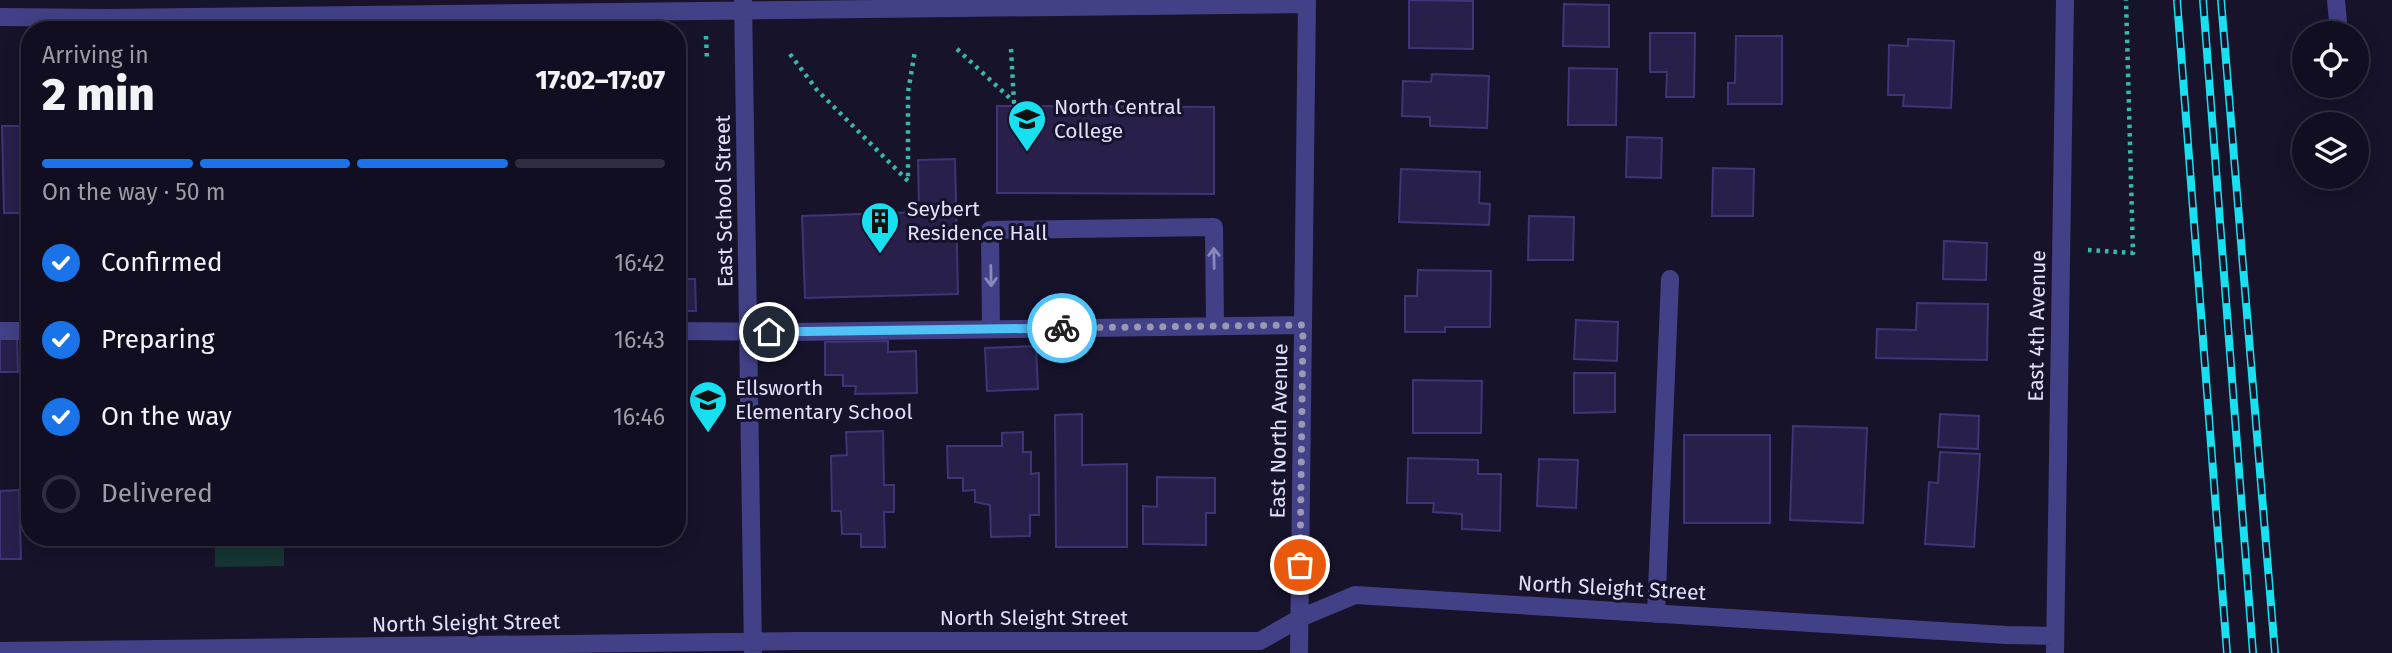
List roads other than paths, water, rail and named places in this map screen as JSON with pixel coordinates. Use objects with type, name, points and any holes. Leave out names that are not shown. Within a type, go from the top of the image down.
[{"type":"street","name":"East 4th Avenue","points":[[2055,644],[2065,0]]},
{"type":"street","points":[[2336,0],[2338,21]]},
{"type":"street","points":[[0,17],[743,5],[1307,2]]},
{"type":"street","name":"East North Avenue","points":[[1300,653],[1307,2]]},
{"type":"street","name":"East School Street","points":[[743,5],[753,647]]},
{"type":"street","points":[[991,329],[990,230],[1200,227],[1214,227],[1215,326]]},
{"type":"street","points":[[1656,614],[1670,279]]},
{"type":"street","points":[[686,331],[1303,325]]},
{"type":"street","points":[[0,331],[21,331]]},
{"type":"street","name":"North Sleight Street","points":[[0,651],[1260,641],[1300,618],[1355,596],[2006,635],[2055,644]]},
{"type":"railway","points":[[2177,0],[2227,653]]},
{"type":"railway","points":[[2203,0],[2253,653]]},
{"type":"railway","points":[[2221,0],[2275,653]]},
{"type":"place","name":"North Central College","points":[[1027,153]]},
{"type":"place","name":"Seybert Residence Hall","points":[[880,255]]},
{"type":"place","name":"Ellsworth Elementary School","points":[[708,434]]}]
